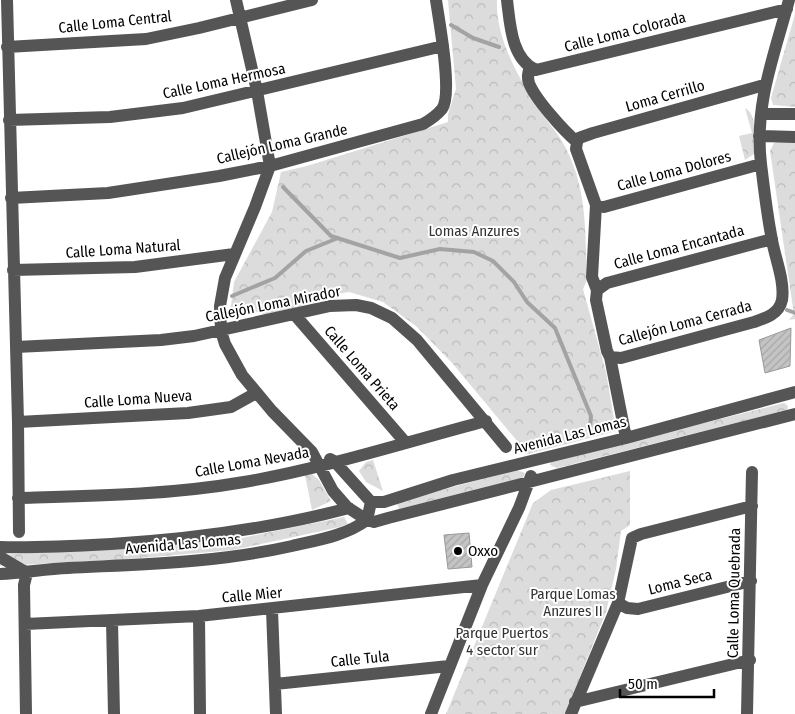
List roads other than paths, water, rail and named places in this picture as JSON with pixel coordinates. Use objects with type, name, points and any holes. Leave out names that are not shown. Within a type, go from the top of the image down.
[{"type":"street","points":[[7,0],[19,532]]},
{"type":"street","points":[[236,0],[257,91],[270,166],[255,207],[234,254],[222,293],[221,331],[232,359],[256,393],[312,452],[333,491],[349,508],[367,520],[371,502],[335,462],[312,452]]},
{"type":"street","name":"Calle Loma Central","points":[[7,47],[146,39],[240,19],[312,0]]},
{"type":"street","name":"Callejón Loma Grande","points":[[11,198],[146,188],[270,166],[410,129],[433,117],[442,109],[446,98],[443,46],[436,0]]},
{"type":"street","points":[[507,0],[514,40],[522,58],[530,67],[528,76],[532,88],[565,132],[577,142],[576,148],[596,205]]},
{"type":"street","name":"Calle Loma Colorada","points":[[530,67],[536,70],[543,69],[788,4]]},
{"type":"street","name":"Callejón Loma Cerrada","points":[[610,356],[621,358],[768,318],[777,311],[782,301],[782,289],[772,239],[761,164],[759,136],[764,86],[788,4]]},
{"type":"street","name":"Calle Loma Hermosa","points":[[9,120],[110,117],[183,108],[443,46]]},
{"type":"street","name":"Loma Cerrillo","points":[[577,142],[579,138],[593,133],[764,86]]},
{"type":"street","points":[[761,114],[795,114]]},
{"type":"street","points":[[759,136],[795,137]]},
{"type":"street","name":"Calle Loma Dolores","points":[[596,205],[604,207],[761,164]]},
{"type":"street","name":"Callejón Loma Cerrada","points":[[596,205],[592,276],[598,290],[596,300],[607,351],[610,356],[626,438]]},
{"type":"street","name":"Calle Loma Encantada","points":[[598,290],[607,283],[772,239]]},
{"type":"street","name":"Calle Loma Natural","points":[[13,270],[135,267],[234,254]]},
{"type":"street","name":"Callejón Loma Mirador","points":[[16,347],[125,344],[221,331],[345,305],[371,308],[382,312],[417,340],[486,420],[506,447]]},
{"type":"street","name":"Calle Loma Prieta","points":[[295,315],[405,442]]},
{"type":"street","name":"Avenida Las Lomas","points":[[371,502],[384,502],[453,480],[626,438],[795,392]]},
{"type":"street","name":"Calle Loma Nueva","points":[[18,422],[188,413],[231,407],[256,393]]},
{"type":"street","name":"Avenida Las Lomas","points":[[0,574],[27,573],[46,569],[154,566],[240,557],[327,538],[356,528],[367,520],[374,522],[795,414]]},
{"type":"street","name":"Calle Loma Nevada","points":[[18,498],[108,496],[242,483],[319,467],[486,420]]},
{"type":"street","points":[[431,714],[482,585],[530,481],[536,459]]},
{"type":"street","name":"Calle Loma Quebrada","points":[[747,714],[750,660],[752,472]]},
{"type":"street","points":[[573,708],[618,603],[632,538],[640,534],[752,506]]},
{"type":"street","points":[[0,547],[80,545],[226,534],[307,519],[349,508]]},
{"type":"street","points":[[0,557],[27,573],[24,585],[26,714]]},
{"type":"street","name":"Loma Seca","points":[[618,603],[627,608],[638,609],[751,581]]},
{"type":"street","name":"Calle Mier","points":[[25,624],[112,621],[272,610],[482,585]]},
{"type":"street","points":[[272,610],[276,714]]},
{"type":"street","points":[[199,616],[200,714]]},
{"type":"street","points":[[112,621],[114,714]]},
{"type":"street","points":[[573,708],[750,660]]},
{"type":"street","name":"Calle Tula","points":[[275,684],[449,666]]},
{"type":"waterway","points":[[451,25],[473,38],[499,47]]},
{"type":"waterway","points":[[283,187],[331,236],[400,258],[440,249],[474,252],[493,261],[514,282],[527,302],[555,328],[591,416],[590,429]]},
{"type":"waterway","points":[[232,296],[275,278],[306,251],[338,238]]},
{"type":"waterway","points":[[787,310],[795,313]]},
{"type":"place","name":"Oxxo","points":[[458,551]]},
{"type":"park label","name":"Lomas Anzures","points":[[474,231]]},
{"type":"park label","name":"Parque Lomas Anzures II","points":[[573,602]]},
{"type":"park label","name":"Parque Puertos 4 sector sur","points":[[502,642]]}]
